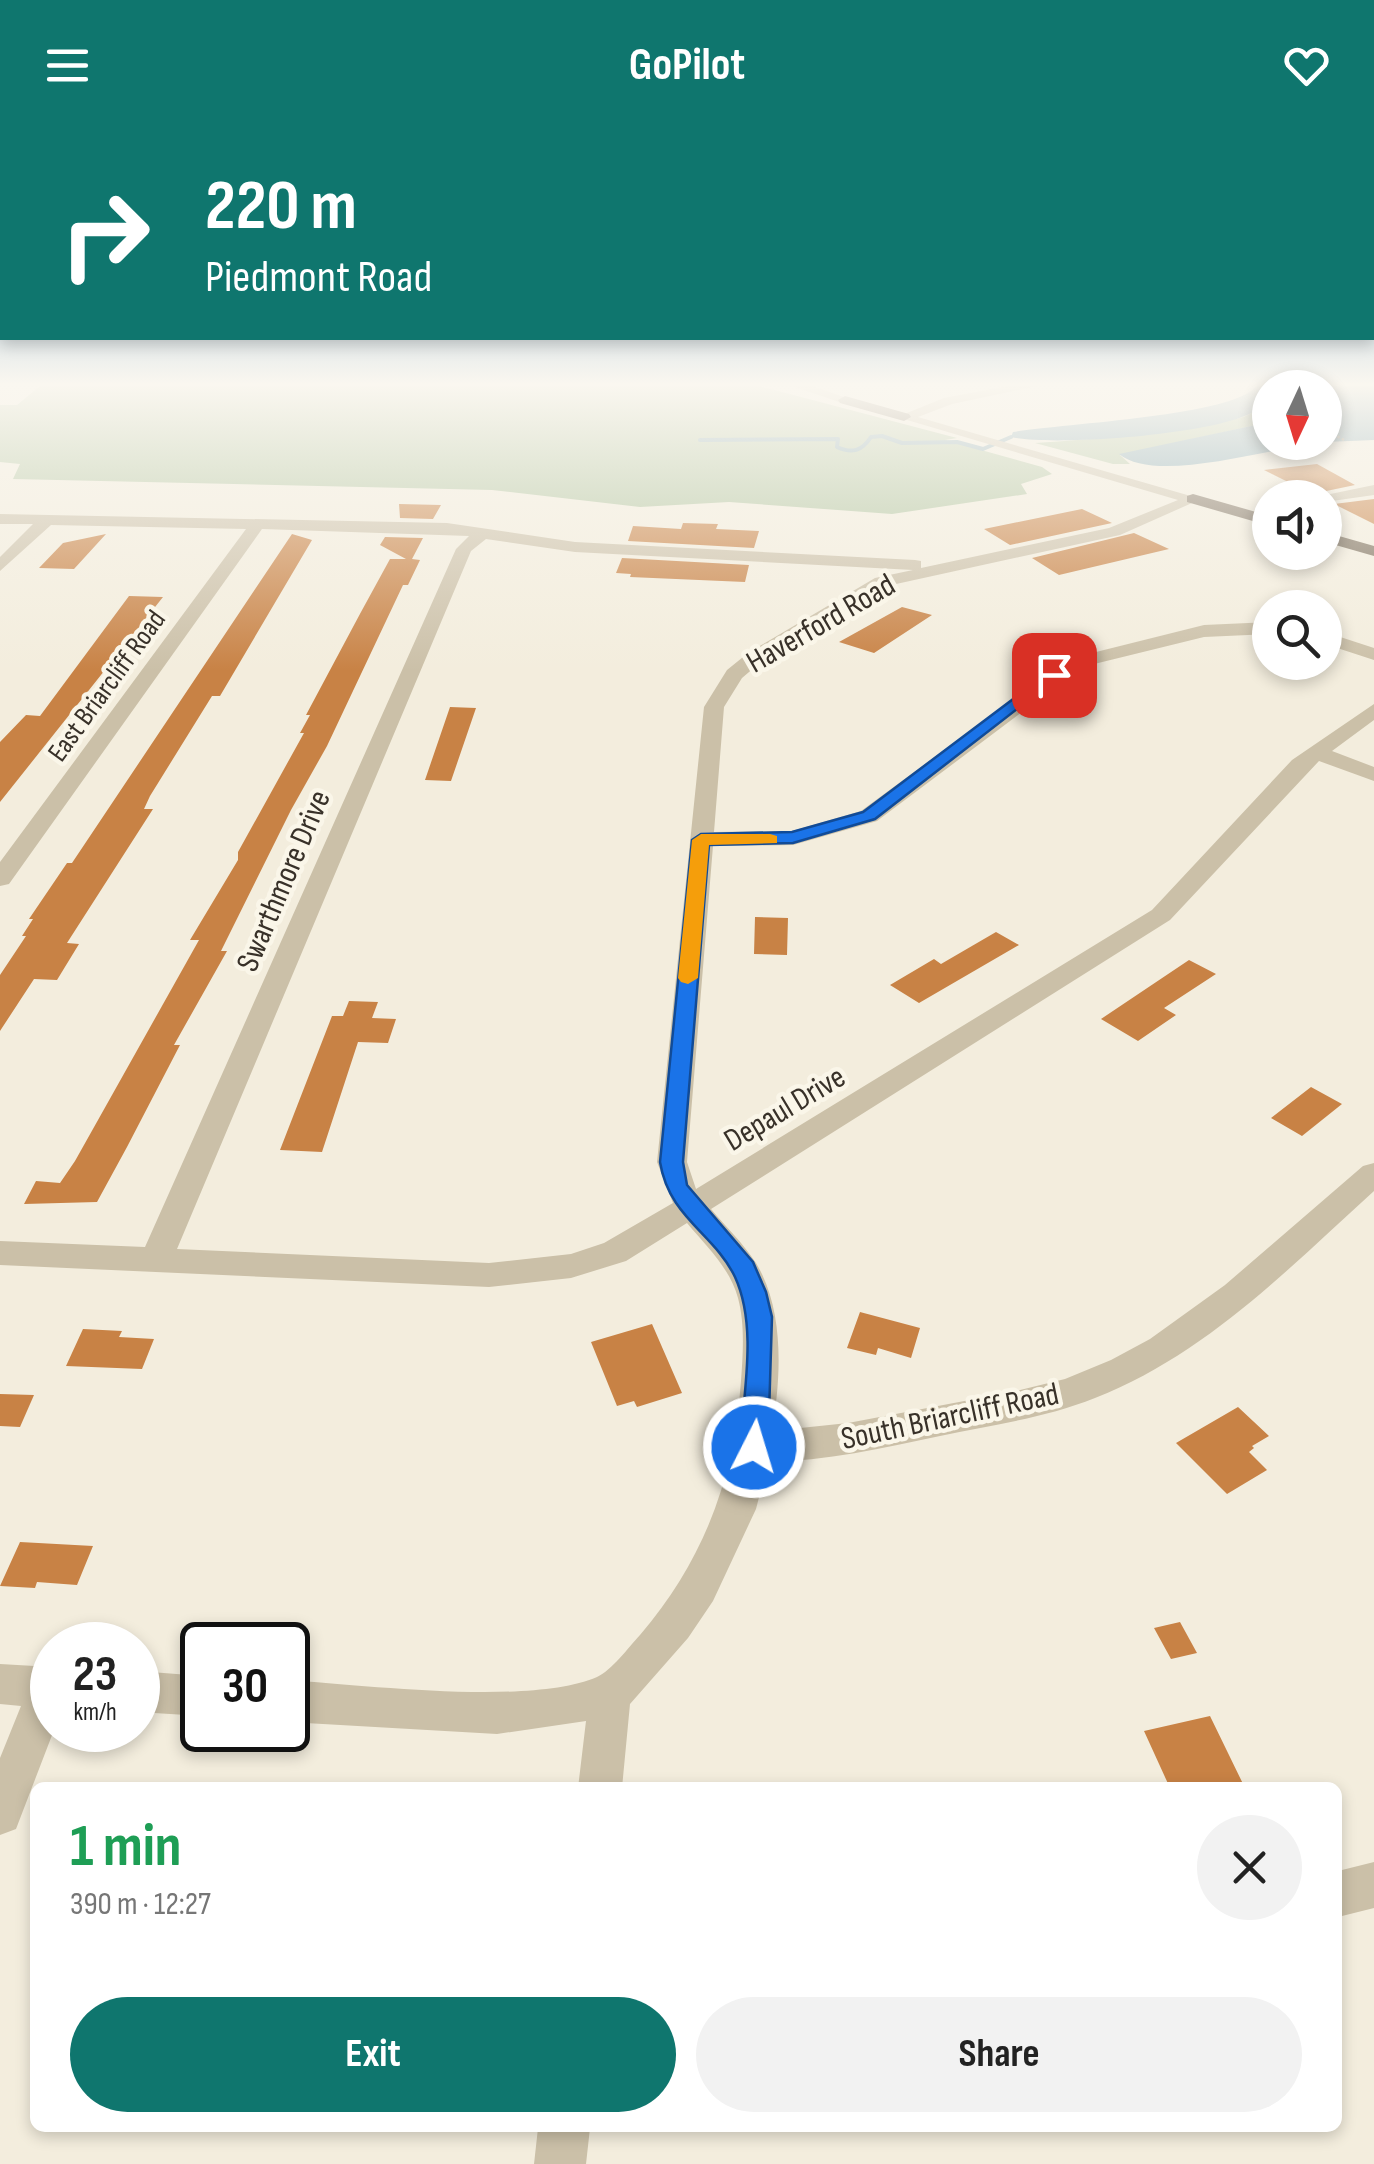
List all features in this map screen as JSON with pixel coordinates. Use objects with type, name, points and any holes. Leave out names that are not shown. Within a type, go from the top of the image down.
[{"type":"main road","points":[[1192,499],[1252,515]]},
{"type":"main road","points":[[1342,542],[1374,551]]},
{"type":"street","points":[[1128,481],[1192,499]]},
{"type":"street","points":[[1342,495],[1374,490]]},
{"type":"street","name":"Haverford Road","points":[[610,1695],[651,1656],[696,1597],[717,1560],[742,1500],[754,1447],[759,1317],[754,1292],[744,1268],[676,1188],[672,1162],[710,721],[725,687],[755,657],[874,572],[936,569],[1114,532],[1148,521],[1192,499]]},
{"type":"street","points":[[0,519],[446,528],[575,547],[874,572]]},
{"type":"street","points":[[0,566],[47,520]]},
{"type":"street","name":"East Briarcliff Road","points":[[0,879],[258,524]]},
{"type":"street","name":"Swarthmore Drive","points":[[156,1259],[464,549],[480,535]]},
{"type":"street","points":[[701,840],[793,838],[853,822],[891,802],[1058,672],[1076,663],[1204,630],[1252,629]]},
{"type":"street","points":[[1342,644],[1374,654]]},
{"type":"street","name":"Depaul Drive","points":[[0,1253],[514,1274],[572,1266],[615,1252],[1161,915],[1315,752],[1374,710]]},
{"type":"street","points":[[1315,752],[1374,774]]},
{"type":"street","name":"South Briarcliff Road","points":[[754,1447],[874,1436],[1040,1401],[1086,1387],[1176,1338],[1236,1294],[1374,1174]]},
{"type":"street","points":[[0,1684],[30,1686]]},
{"type":"street","points":[[310,1701],[498,1712],[554,1707],[610,1695],[601,1782]]},
{"type":"street","points":[[0,1813],[30,1739]]},
{"type":"street","points":[[1342,1893],[1374,1885]]},
{"type":"street","points":[[560,2164],[564,2132]]},
{"type":"green space","points":[[97,481],[1031,481],[1021,484],[1027,494],[892,514],[729,502],[640,507],[492,490]]},
{"type":"building","points":[[1374,499],[1374,524],[1342,508],[1342,503]]},
{"type":"building","points":[[399,504],[441,505],[433,519],[400,518]]},
{"type":"building","points":[[1082,509],[1112,523],[1010,545],[984,529]]},
{"type":"building","points":[[683,523],[759,531],[754,548],[628,541],[633,526],[681,529]]},
{"type":"building","points":[[1134,533],[1169,549],[1059,575],[1032,558]]},
{"type":"building","points":[[106,534],[74,569],[39,568],[63,543]]},
{"type":"building","points":[[292,534],[312,540],[220,696],[212,696],[150,796],[144,809],[153,809],[67,943],[79,944],[57,980],[34,979],[0,1031],[0,975],[26,936],[22,936],[33,919],[29,919],[67,863],[72,863]]},
{"type":"building","points":[[385,537],[423,538],[412,559],[420,560],[408,585],[403,585],[327,746],[221,951],[227,951],[174,1045],[180,1045],[127,1147],[97,1202],[24,1204],[36,1181],[60,1183],[75,1161],[199,940],[190,940],[238,860],[238,852],[304,733],[300,733],[310,715],[306,715],[390,559],[406,559],[380,545]]},
{"type":"building","points":[[622,558],[749,565],[745,582],[630,577],[631,574],[616,573]]},
{"type":"building","points":[[129,596],[163,597],[0,802],[0,742],[26,715],[40,716]]},
{"type":"building","points":[[902,607],[932,615],[874,653],[839,642]]},
{"type":"building","points":[[450,707],[476,708],[451,781],[425,780]]},
{"type":"building","points":[[755,917],[788,918],[787,955],[754,954]]},
{"type":"building","points":[[996,932],[1019,945],[919,1003],[890,985],[934,959],[941,964]]},
{"type":"building","points":[[1189,960],[1216,974],[1164,1008],[1176,1015],[1138,1041],[1101,1019]]},
{"type":"building","points":[[349,1001],[378,1002],[372,1018],[396,1019],[388,1043],[358,1042],[322,1152],[280,1150],[332,1016],[343,1016]]},
{"type":"building","points":[[1311,1087],[1342,1104],[1302,1136],[1271,1118]]},
{"type":"building","points":[[860,1312],[920,1328],[911,1358],[878,1348],[876,1355],[847,1348]]},
{"type":"building","points":[[652,1324],[682,1393],[637,1407],[634,1401],[617,1406],[591,1342]]},
{"type":"building","points":[[83,1329],[122,1331],[119,1337],[154,1339],[142,1369],[66,1366]]},
{"type":"building","points":[[0,1394],[34,1395],[20,1427],[0,1426]]},
{"type":"building","points":[[1238,1407],[1269,1436],[1249,1452],[1267,1470],[1227,1494],[1176,1443]]},
{"type":"building","points":[[20,1542],[93,1546],[77,1585],[37,1582],[35,1588],[0,1586]]},
{"type":"building","points":[[1180,1622],[1197,1653],[1171,1659],[1154,1628]]},
{"type":"building","points":[[1210,1716],[1242,1782],[1167,1782],[1144,1731]]},
{"type":"slow traffic","points":[[688,978],[701,840],[770,840]]},
{"type":"route","points":[[754,1447],[759,1317],[754,1292],[744,1268],[676,1188],[672,1162],[701,840],[793,838],[869,816],[1054,675]]}]
